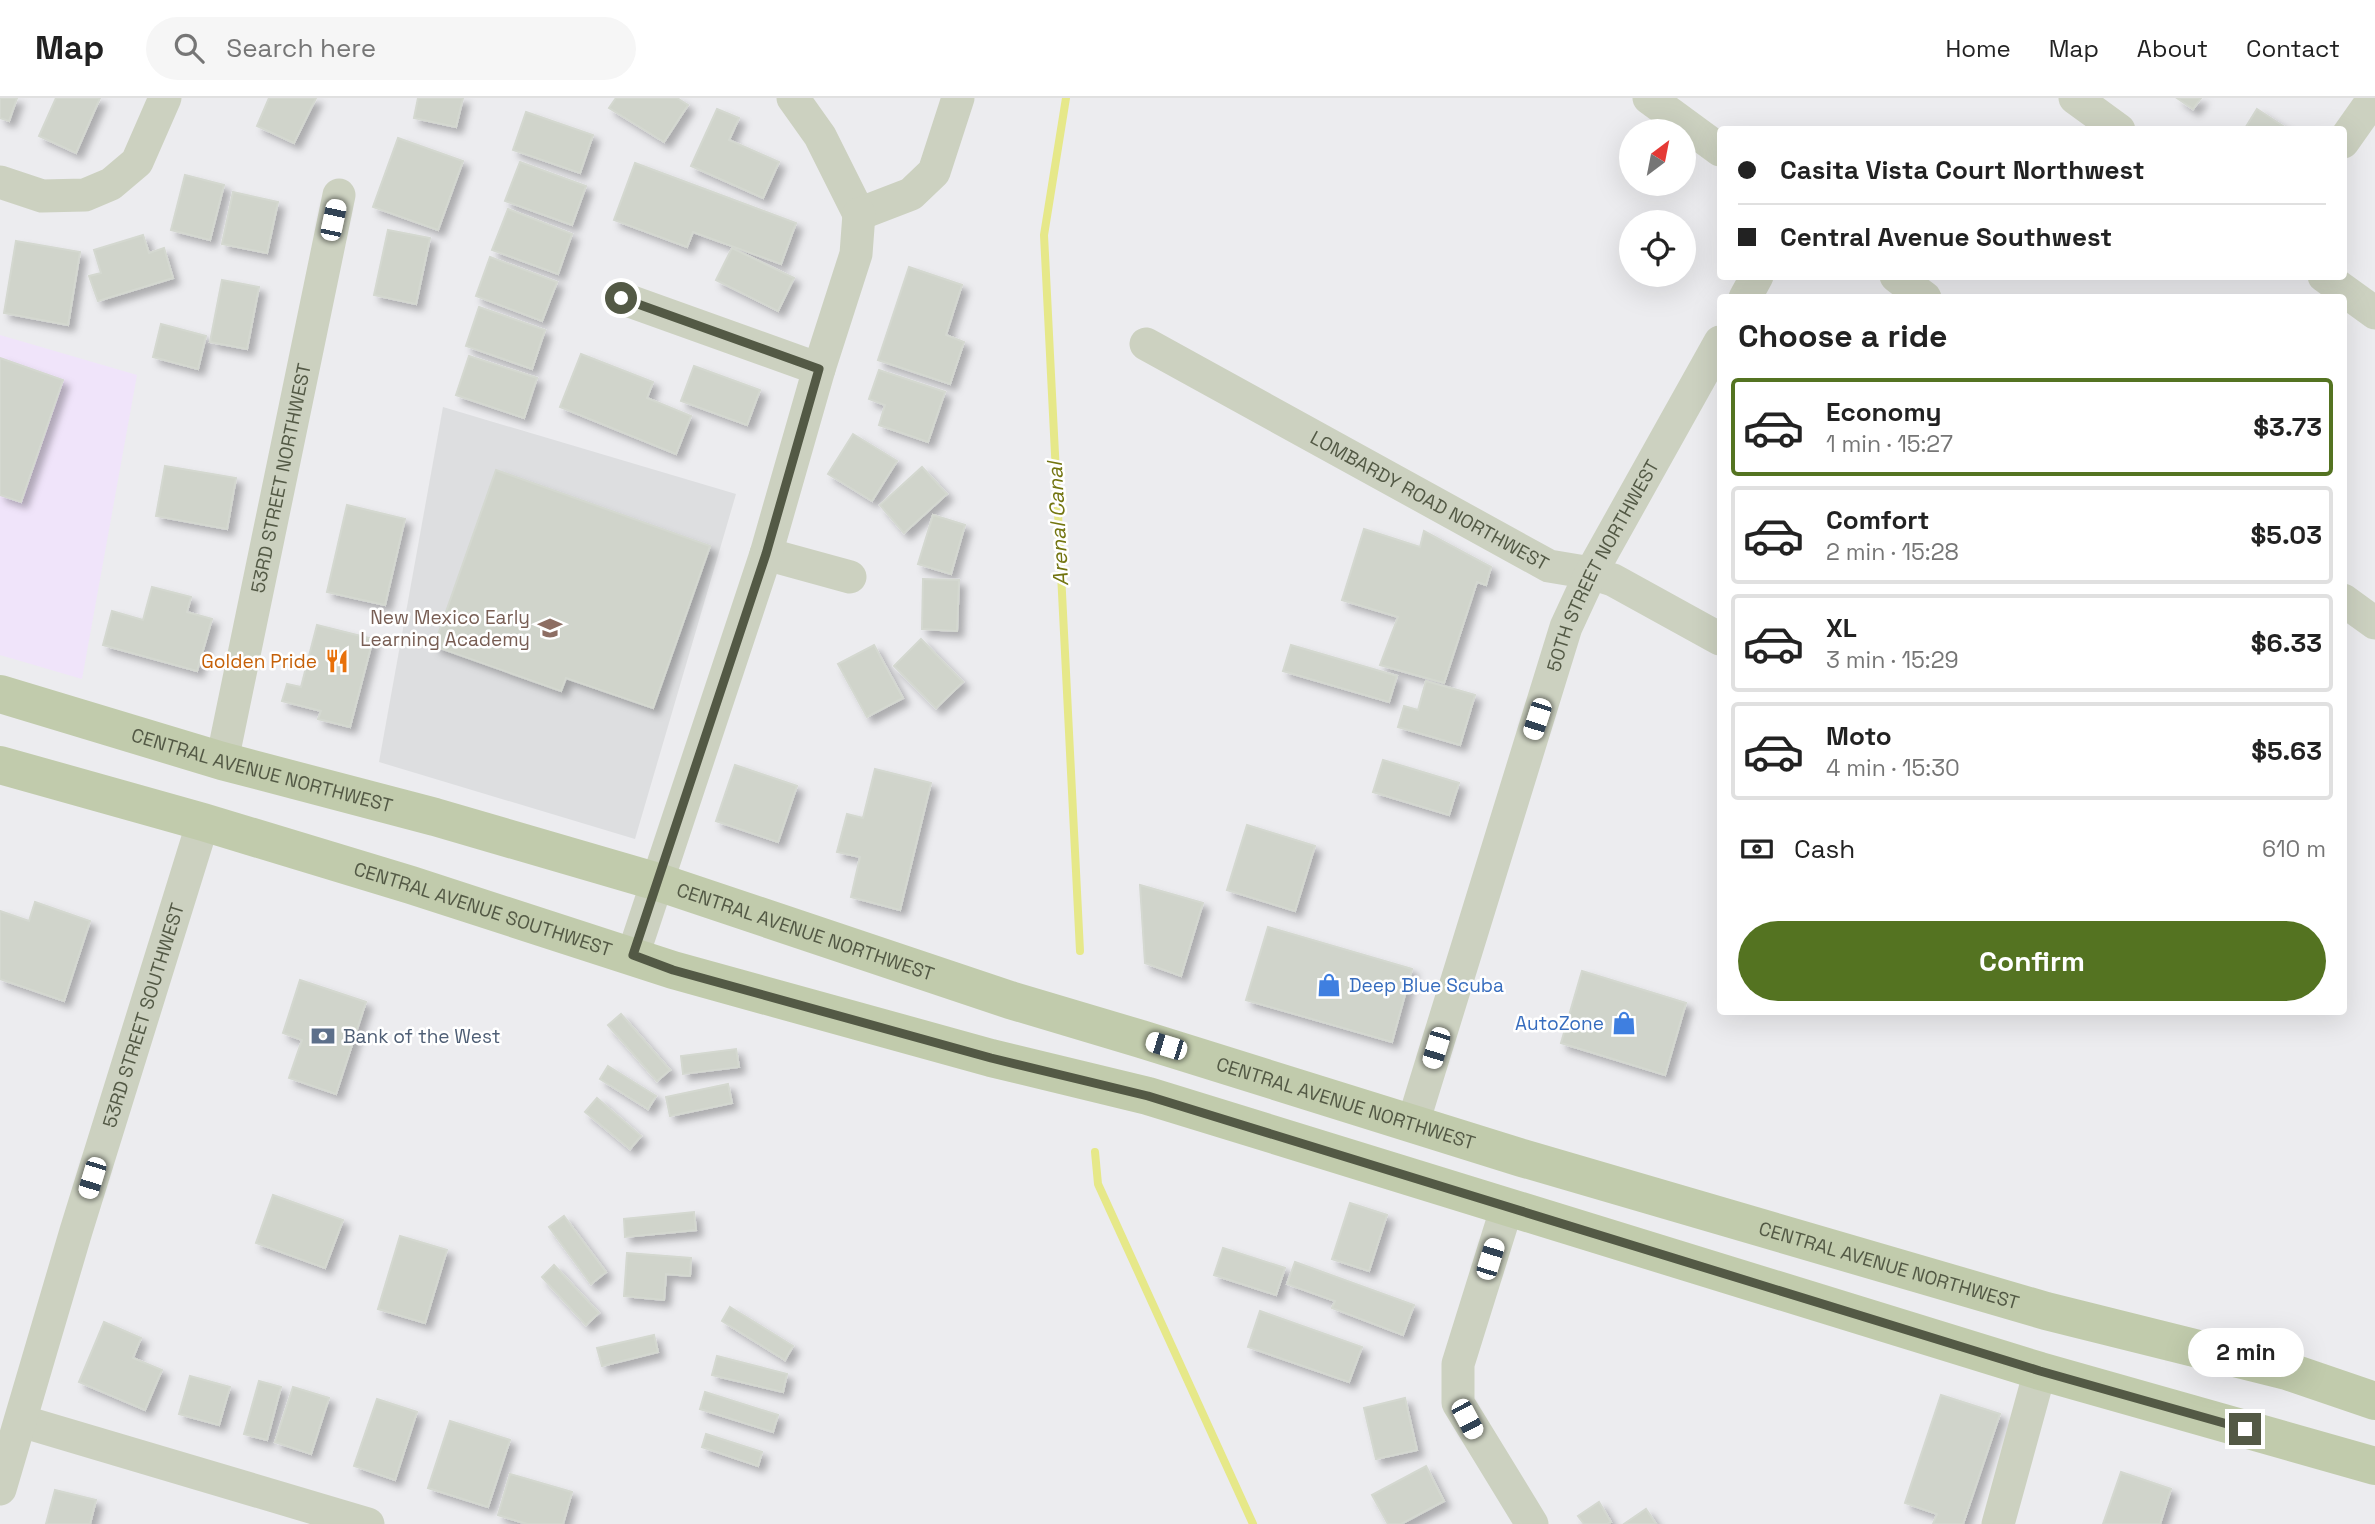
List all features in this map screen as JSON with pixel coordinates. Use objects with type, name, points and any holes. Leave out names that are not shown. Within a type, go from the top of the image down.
[{"type":"main road","name":"CENTRAL AVENUE NORTHWEST","points":[[0,694],[222,761],[435,817],[658,882],[1010,1000],[1522,1158],[2046,1311],[2287,1371],[2375,1401]]},
{"type":"main road","name":"CENTRAL AVENUE SOUTHWEST","points":[[0,765],[203,822],[633,955],[673,970],[991,1058],[1148,1096],[2040,1371],[2375,1466]]},
{"type":"street","points":[[0,182],[42,196],[85,195],[111,184],[137,162],[165,98]]},
{"type":"street","points":[[633,955],[766,554],[819,369],[856,254],[859,214],[820,136],[793,98]]},
{"type":"street","points":[[859,214],[911,194],[934,172],[958,98]]},
{"type":"street","points":[[1649,98],[1717,148]]},
{"type":"street","points":[[2075,98],[2114,126]]},
{"type":"street","points":[[2347,136],[2374,98]]},
{"type":"street","name":"53RD STREET NORTHWEST","points":[[222,761],[339,195]]},
{"type":"street","points":[[1901,280],[1920,294]]},
{"type":"street","points":[[2330,280],[2375,313]]},
{"type":"street","points":[[621,298],[819,369]]},
{"type":"street","name":"LOMBARDY ROAD NORTHWEST","points":[[1146,344],[1549,566],[1591,573],[1613,580],[1717,637]]},
{"type":"street","name":"50TH STREET NORTHWEST","points":[[1413,1123],[1558,652],[1577,600],[1717,347]]},
{"type":"street","points":[[766,554],[850,577]]},
{"type":"street","points":[[2347,603],[2375,623]]},
{"type":"street","name":"53RD STREET SOUTHWEST","points":[[0,1489],[76,1231],[203,822]]},
{"type":"street","points":[[1507,1206],[1458,1364],[1458,1403],[1532,1524]]},
{"type":"street","points":[[1998,1524],[2040,1371]]},
{"type":"street","points":[[21,1421],[332,1519],[368,1524]]},
{"type":"shaded area","points":[[0,335],[137,375],[82,679],[0,655]]},
{"type":"shaded area","name":"New Mexico Early Learning Academy","points":[[443,407],[736,494],[635,839],[379,762]]},
{"type":"building","points":[[0,98],[17,98],[9,121],[0,118]]},
{"type":"building","points":[[56,98],[100,98],[76,153],[39,136]]},
{"type":"building","points":[[269,98],[316,98],[294,143],[257,126]]},
{"type":"building","points":[[418,98],[463,98],[456,127],[414,118]]},
{"type":"building","points":[[616,98],[677,98],[688,105],[664,142],[609,108]]},
{"type":"building","points":[[2177,98],[2201,98],[2193,109]]},
{"type":"building","points":[[717,109],[739,118],[729,140],[779,162],[763,198],[691,166]]},
{"type":"building","points":[[2257,109],[2283,126],[2246,126]]},
{"type":"building","points":[[526,112],[593,135],[580,173],[513,150]]},
{"type":"building","points":[[398,138],[463,161],[438,230],[373,207]]},
{"type":"building","points":[[520,162],[586,186],[572,225],[505,201]]},
{"type":"building","points":[[635,163],[796,223],[781,264],[693,232],[687,247],[614,220]]},
{"type":"building","points":[[185,175],[224,185],[210,240],[171,230]]},
{"type":"building","points":[[233,192],[278,202],[267,253],[222,244]]},
{"type":"building","points":[[508,209],[572,234],[558,274],[492,250]]},
{"type":"building","points":[[388,230],[430,238],[416,304],[374,295]]},
{"type":"building","points":[[143,235],[149,253],[164,248],[173,278],[98,301],[89,276],[101,273],[94,250]]},
{"type":"building","points":[[16,241],[80,252],[68,325],[4,313]]},
{"type":"building","points":[[732,248],[794,278],[778,311],[716,280]]},
{"type":"building","points":[[490,257],[557,282],[542,321],[476,296]]},
{"type":"building","points":[[909,267],[962,285],[946,335],[964,342],[950,384],[878,360]]},
{"type":"building","points":[[222,280],[259,287],[247,349],[210,342]]},
{"type":"building","points":[[479,307],[545,330],[532,369],[466,346]]},
{"type":"building","points":[[161,324],[206,336],[198,369],[153,357]]},
{"type":"building","points":[[581,354],[653,382],[647,398],[691,416],[676,454],[560,407]]},
{"type":"building","points":[[469,356],[537,378],[524,418],[456,395]]},
{"type":"building","points":[[0,358],[63,380],[21,502],[0,495]]},
{"type":"building","points":[[694,366],[760,390],[747,425],[681,401]]},
{"type":"building","points":[[879,370],[945,392],[928,442],[879,425],[885,405],[869,399]]},
{"type":"building","points":[[853,434],[897,461],[872,501],[828,474]]},
{"type":"building","points":[[165,466],[236,478],[227,529],[156,516]]},
{"type":"building","points":[[922,467],[947,494],[904,533],[880,505]]},
{"type":"building","points":[[496,470],[710,546],[653,708],[566,678],[561,691],[434,646]]},
{"type":"building","points":[[347,505],[405,519],[385,605],[327,592]]},
{"type":"building","points":[[933,515],[965,525],[951,574],[918,564]]},
{"type":"building","points":[[1364,529],[1420,547],[1424,531],[1491,567],[1486,585],[1477,582],[1444,683],[1380,665],[1398,617],[1342,600]]},
{"type":"building","points":[[923,579],[959,580],[957,631],[922,629]]},
{"type":"building","points":[[152,587],[191,597],[187,612],[212,619],[197,671],[103,645],[112,611],[143,620]]},
{"type":"building","name":"Golden Pride","points":[[317,625],[373,639],[350,727],[318,719],[321,711],[282,701],[287,684],[301,687]]},
{"type":"building","points":[[921,639],[963,682],[936,708],[894,666]]},
{"type":"building","points":[[874,645],[903,698],[867,717],[838,664]]},
{"type":"building","points":[[1291,645],[1397,676],[1389,702],[1283,671]]},
{"type":"building","points":[[1426,681],[1475,695],[1460,745],[1398,727],[1404,706],[1418,710]]},
{"type":"building","points":[[1383,760],[1459,783],[1449,815],[1373,792]]},
{"type":"building","points":[[735,765],[797,786],[778,842],[716,821]]},
{"type":"building","points":[[875,769],[931,783],[900,910],[851,897],[860,857],[837,852],[847,814],[863,818]]},
{"type":"building","points":[[1247,825],[1315,846],[1295,911],[1227,890]]},
{"type":"building","points":[[1140,885],[1203,903],[1181,976],[1145,963]]},
{"type":"building","points":[[35,902],[90,921],[64,1001],[0,979],[0,911],[29,921]]},
{"type":"building","name":"Deep Blue Scuba","points":[[1268,927],[1412,969],[1392,1042],[1246,1000]]},
{"type":"building","name":"AutoZone","points":[[1582,971],[1686,1003],[1665,1075],[1561,1043]]},
{"type":"building","name":"Bank of the West","points":[[300,980],[366,1002],[336,1094],[289,1078],[302,1040],[283,1033]]},
{"type":"building","points":[[621,1014],[670,1070],[657,1081],[608,1025]]},
{"type":"building","points":[[736,1049],[739,1067],[683,1074],[681,1056]]},
{"type":"building","points":[[608,1066],[656,1096],[648,1109],[600,1079]]},
{"type":"building","points":[[728,1084],[732,1103],[670,1116],[666,1097]]},
{"type":"building","points":[[597,1098],[641,1136],[630,1149],[585,1112]]},
{"type":"building","points":[[273,1195],[343,1220],[325,1268],[256,1243]]},
{"type":"building","points":[[1350,1203],[1387,1215],[1369,1271],[1332,1259]]},
{"type":"building","points":[[694,1212],[696,1230],[625,1237],[624,1219]]},
{"type":"building","points":[[564,1216],[606,1272],[591,1284],[549,1227]]},
{"type":"building","points":[[400,1236],[447,1250],[425,1323],[378,1309]]},
{"type":"building","points":[[1223,1248],[1285,1268],[1276,1295],[1214,1275]]},
{"type":"building","points":[[627,1253],[691,1258],[690,1276],[666,1274],[664,1300],[624,1296]]},
{"type":"building","points":[[1295,1262],[1414,1305],[1403,1335],[1332,1308],[1335,1301],[1287,1284]]},
{"type":"building","points":[[554,1265],[599,1313],[586,1325],[542,1277]]},
{"type":"building","points":[[730,1307],[793,1346],[785,1360],[722,1321]]},
{"type":"building","points":[[1260,1311],[1362,1347],[1349,1382],[1248,1347]]},
{"type":"building","points":[[104,1322],[141,1338],[133,1358],[162,1370],[145,1410],[79,1382]]},
{"type":"building","points":[[654,1335],[658,1352],[602,1366],[597,1348]]},
{"type":"building","points":[[717,1356],[787,1374],[783,1392],[712,1375]]},
{"type":"building","points":[[190,1376],[230,1387],[219,1425],[179,1414]]},
{"type":"building","points":[[259,1381],[281,1387],[267,1440],[244,1434]]},
{"type":"building","points":[[293,1387],[329,1398],[311,1454],[275,1442]]},
{"type":"building","points":[[705,1392],[778,1415],[773,1432],[700,1409]]},
{"type":"building","points":[[1941,1395],[2000,1414],[1963,1524],[1933,1524],[1937,1514],[1905,1503]]},
{"type":"building","points":[[1405,1398],[1417,1450],[1376,1459],[1364,1408]]},
{"type":"building","points":[[377,1399],[417,1412],[395,1480],[354,1466]]},
{"type":"building","points":[[450,1421],[510,1440],[488,1507],[428,1488]]},
{"type":"building","points":[[706,1434],[762,1452],[758,1466],[702,1447]]},
{"type":"building","points":[[1426,1466],[1444,1501],[1401,1524],[1388,1524],[1372,1495]]},
{"type":"building","points":[[2121,1472],[2171,1489],[2160,1524],[2103,1524]]},
{"type":"building","points":[[510,1474],[572,1492],[563,1524],[527,1524],[498,1515]]},
{"type":"building","points":[[55,1490],[96,1500],[90,1524],[46,1524]]},
{"type":"building","points":[[1599,1502],[1611,1522],[1584,1524],[1578,1516]]},
{"type":"building","points":[[1646,1509],[1656,1524],[1624,1524]]},
{"type":"waterway","name":"Arenal Canal","points":[[1066,98],[1044,235],[1080,951]]},
{"type":"waterway","points":[[1095,1152],[1098,1184],[1253,1524]]},
{"type":"place","name":"New Mexico Early Learning Academy","points":[[550,628]]},
{"type":"place","name":"Golden Pride","points":[[337,661]]},
{"type":"place","name":"Deep Blue Scuba","points":[[1329,985]]},
{"type":"place","name":"AutoZone","points":[[1624,1023]]},
{"type":"place","name":"Bank of the West","points":[[323,1036]]},
{"type":"route","points":[[621,298],[819,369],[766,554],[633,955],[673,970],[991,1058],[1148,1096],[2040,1371],[2245,1429]]}]
